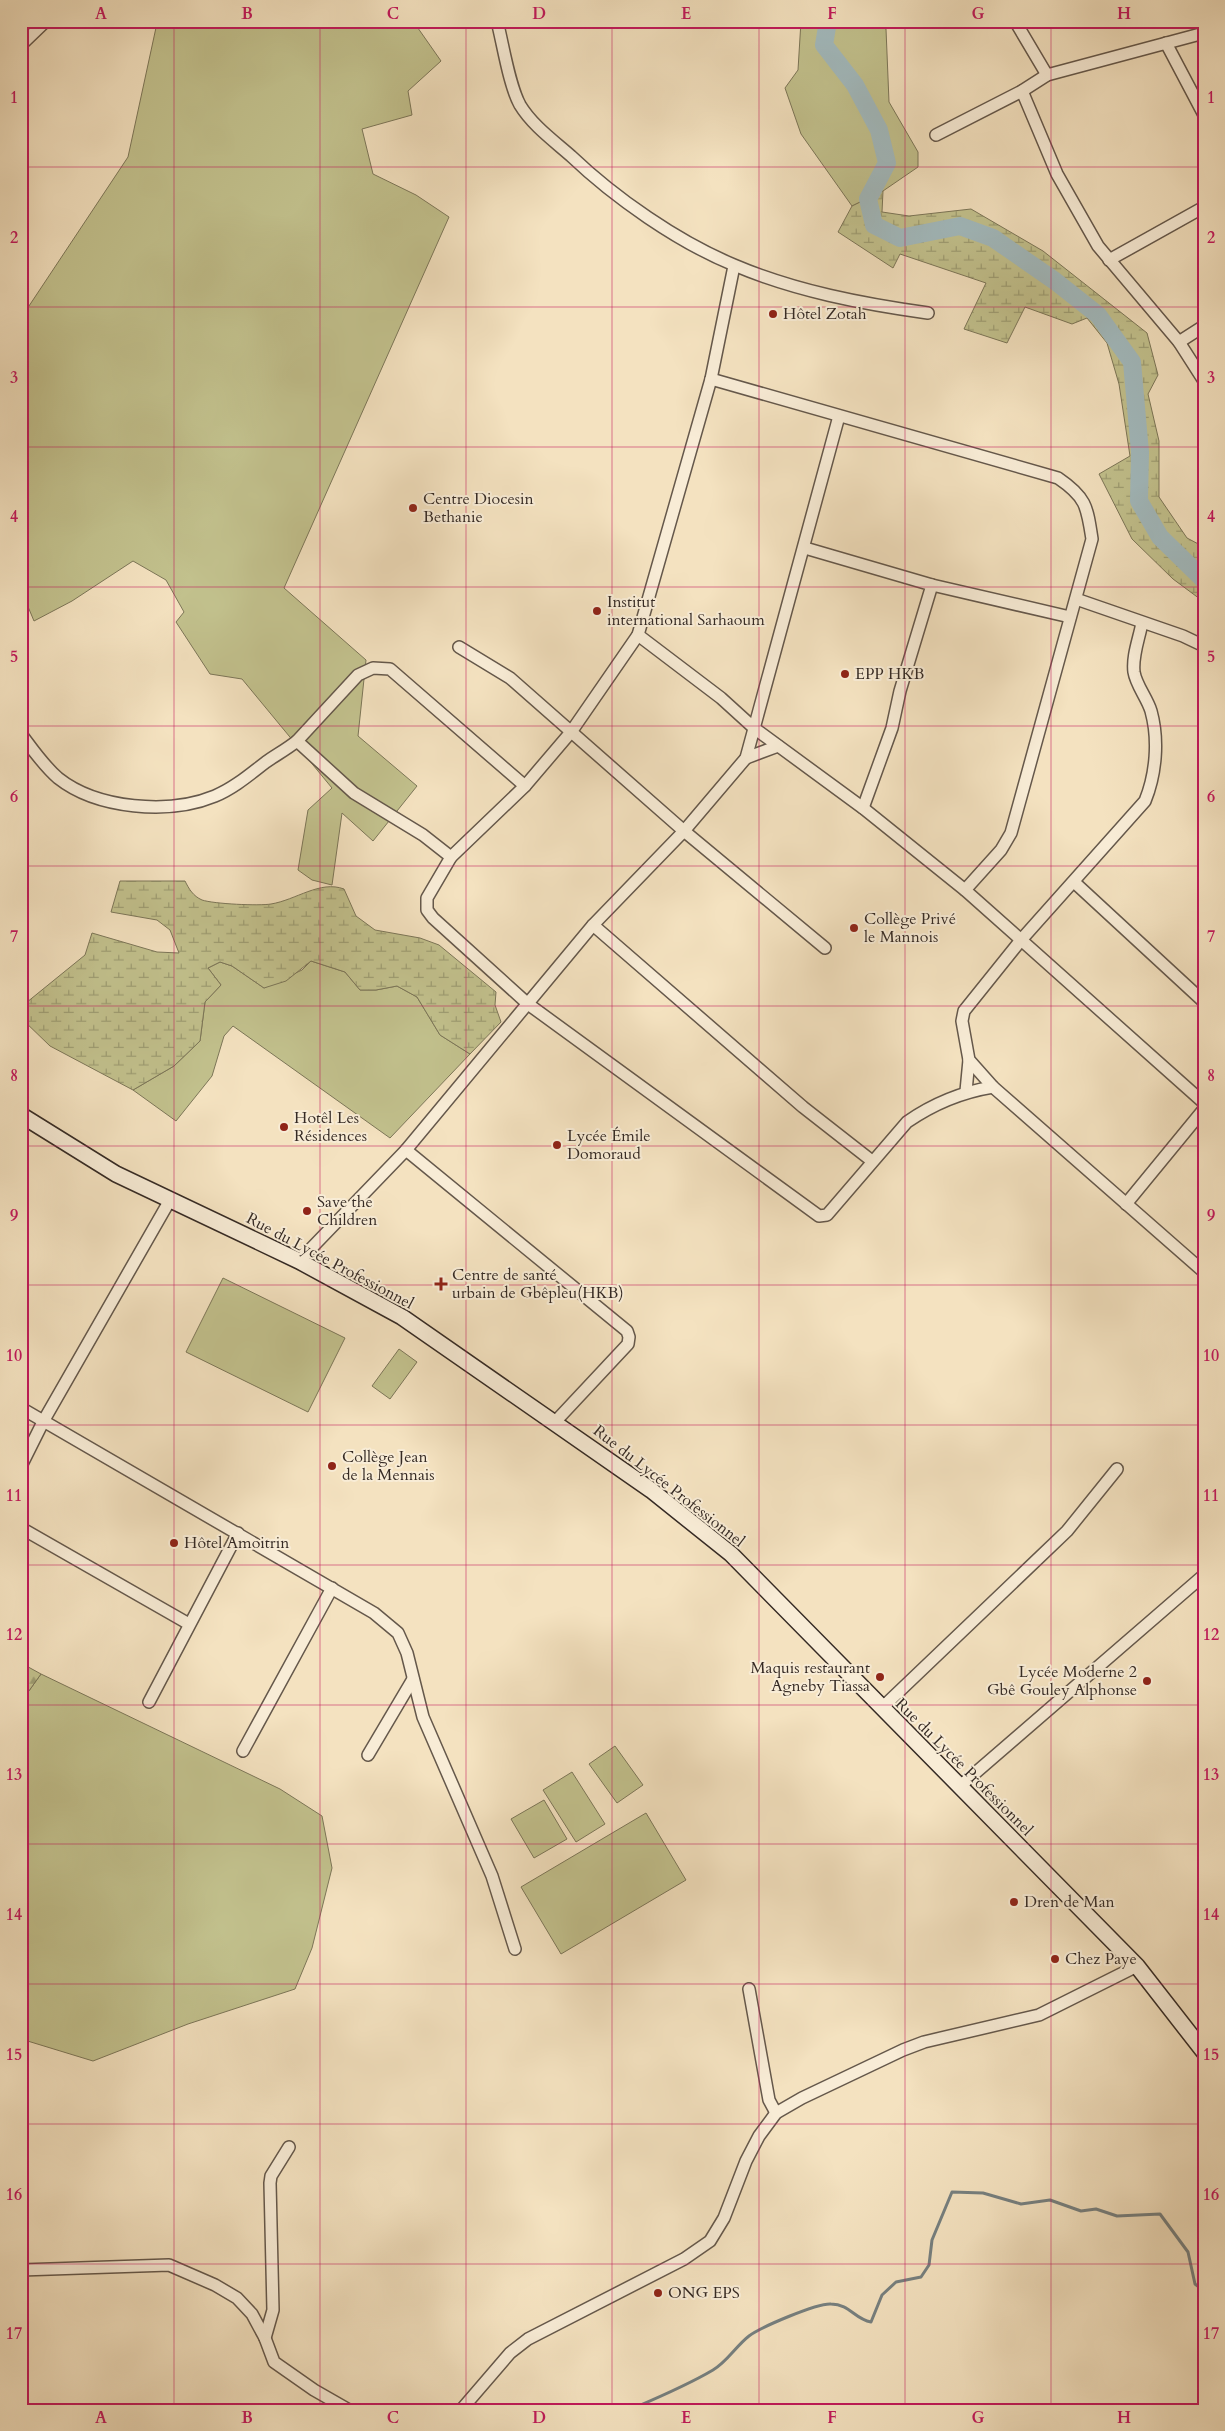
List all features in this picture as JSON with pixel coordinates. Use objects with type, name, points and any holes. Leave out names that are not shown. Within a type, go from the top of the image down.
[{"type":"main road","name":"Rue du Lycée Professionnel","points":[[21,1115],[116,1174],[299,1261],[402,1317],[651,1490],[732,1554],[1137,1966],[1204,2052]]},
{"type":"street","points":[[21,44],[46,21]]},
{"type":"street","points":[[497,21],[518,98],[533,121],[594,178],[680,238],[734,266],[803,288],[866,304],[928,313]]},
{"type":"street","points":[[1015,21],[1047,75]]},
{"type":"street","points":[[936,135],[1022,91],[1047,75],[1204,33]]},
{"type":"street","points":[[1166,43],[1204,115]]},
{"type":"street","points":[[1022,91],[1057,174],[1098,246],[1179,342],[1204,381]]},
{"type":"street","points":[[1109,260],[1204,207]]},
{"type":"street","points":[[734,266],[711,379],[638,635],[571,732],[525,786],[451,858],[427,898],[427,910],[433,918],[528,1004],[819,1216],[827,1215],[907,1122],[921,1112],[966,1092],[993,1088]]},
{"type":"street","points":[[1179,342],[1204,326]]},
{"type":"street","points":[[711,379],[1058,478],[1082,497],[1088,514],[1092,539],[1011,833],[1001,850],[965,890]]},
{"type":"street","points":[[299,1261],[406,1150],[593,926],[684,831],[746,758],[805,548],[839,416]]},
{"type":"street","points":[[805,548],[932,585],[1070,617]]},
{"type":"street","points":[[862,808],[892,728],[900,691],[932,585]]},
{"type":"street","points":[[1076,599],[1183,636],[1204,646]]},
{"type":"street","points":[[966,1092],[969,1060],[962,1021],[964,1011],[1021,940],[1145,801],[1151,788],[1155,764],[1155,736],[1151,710],[1134,674],[1134,660],[1142,623]]},
{"type":"street","points":[[638,635],[721,698],[754,728],[862,808],[965,890],[1204,1103]]},
{"type":"street","points":[[459,647],[510,678],[684,831],[825,948]]},
{"type":"street","points":[[21,734],[42,763],[75,789],[93,798],[116,804],[153,806],[185,803],[213,797],[236,786],[297,741],[358,675],[373,668],[390,669],[525,786]]},
{"type":"street","points":[[297,741],[354,793],[423,835],[451,858]]},
{"type":"street","points":[[746,758],[778,746]]},
{"type":"street","points":[[1074,882],[1204,1002]]},
{"type":"street","points":[[593,926],[804,1107],[872,1161]]},
{"type":"street","points":[[969,1060],[993,1088],[1204,1272]]},
{"type":"street","points":[[1126,1204],[1204,1109]]},
{"type":"street","points":[[406,1150],[627,1331],[630,1337],[628,1344],[555,1422]]},
{"type":"street","points":[[21,1466],[44,1420],[170,1200]]},
{"type":"street","points":[[21,1408],[374,1612],[398,1633],[407,1653],[423,1717],[492,1876],[515,1949]]},
{"type":"street","points":[[883,1706],[1067,1532],[1117,1469]]},
{"type":"street","points":[[21,1528],[188,1624]]},
{"type":"street","points":[[149,1702],[188,1624],[238,1533]]},
{"type":"street","points":[[959,1787],[1204,1575]]},
{"type":"street","points":[[243,1751],[332,1588]]},
{"type":"street","points":[[368,1755],[412,1679]]},
{"type":"street","points":[[461,2410],[510,2354],[528,2339],[684,2259],[710,2241],[724,2218],[746,2161],[759,2136],[776,2113],[802,2098],[903,2050],[924,2042],[1039,2015],[1137,1966]]},
{"type":"street","points":[[749,1989],[769,2100],[776,2113]]},
{"type":"street","points":[[266,2338],[273,2310],[270,2183],[271,2176],[289,2147]]},
{"type":"street","points":[[21,2270],[169,2265],[215,2285],[237,2298],[252,2314],[266,2338],[274,2362],[282,2369],[349,2410]]},
{"type":"green space","points":[[159,21],[413,21],[441,61],[408,91],[412,115],[362,129],[373,174],[416,195],[449,217],[284,588],[366,660],[358,736],[417,786],[373,841],[342,813],[332,885],[312,880],[298,870],[308,810],[332,788],[242,679],[210,674],[176,622],[184,612],[166,580],[133,561],[72,601],[34,621],[21,590],[21,318],[128,157],[157,23]]},
{"type":"green space","points":[[801,21],[866,21],[886,29],[889,102],[918,152],[918,167],[883,191],[852,206],[801,134],[785,88],[798,70]]},
{"type":"green space","points":[[883,191],[882,212],[909,216],[971,209],[1043,251],[1147,333],[1158,375],[1148,394],[1159,441],[1159,497],[1187,538],[1204,547],[1204,602],[1173,579],[1132,539],[1099,474],[1130,456],[1119,384],[1107,343],[1087,318],[1072,324],[1025,307],[1007,343],[964,329],[986,283],[900,254],[893,268],[838,232],[852,206]]},
{"type":"green space","points":[[120,881],[185,881],[192,892],[202,900],[247,905],[265,905],[280,902],[326,887],[344,889],[356,916],[375,930],[420,938],[439,945],[496,992],[495,1005],[501,1022],[470,1054],[440,1035],[417,997],[397,986],[376,990],[360,990],[345,972],[311,961],[286,981],[264,988],[232,966],[220,962],[208,968],[221,985],[205,1002],[200,1041],[174,1066],[133,1090],[50,1046],[21,1018],[21,1007],[85,955],[92,933],[157,952],[179,953],[170,930],[157,920],[111,912]]},
{"type":"green space","points":[[311,961],[345,972],[360,990],[376,990],[397,986],[417,997],[440,1035],[470,1054],[390,1138],[233,1026],[224,1036],[212,1076],[176,1121],[133,1090],[174,1066],[200,1041],[205,1002],[221,985],[208,968],[220,962],[232,966],[264,988],[302,970]]},
{"type":"green space","points":[[223,1278],[345,1338],[308,1412],[186,1352]]},
{"type":"green space","points":[[399,1349],[417,1362],[390,1399],[372,1386]]},
{"type":"green space","points":[[21,1663],[41,1674],[21,1702]]},
{"type":"green space","points":[[41,1674],[280,1789],[322,1816],[332,1868],[312,1948],[295,1989],[188,2024],[93,2061],[21,2039],[21,1702]]},
{"type":"green space","points":[[615,1746],[643,1785],[617,1803],[589,1764]]},
{"type":"green space","points":[[572,1772],[605,1824],[576,1842],[543,1790]]},
{"type":"green space","points":[[544,1800],[567,1839],[534,1858],[511,1819]]},
{"type":"green space","points":[[646,1813],[686,1880],[561,1954],[521,1887]]},
{"type":"waterway","points":[[828,21],[824,45],[855,85],[879,130],[887,163],[868,199],[874,225],[900,238],[960,226],[993,238],[1055,281],[1098,315],[1132,362],[1140,452],[1139,501],[1160,537],[1204,580]]},
{"type":"waterway","points":[[629,2410],[682,2387],[713,2370],[723,2363],[749,2336],[802,2311],[831,2304],[843,2306],[860,2318],[871,2322],[882,2295],[896,2282],[921,2277],[929,2265],[932,2240],[952,2192],[983,2193],[1021,2204],[1050,2200],[1081,2211],[1096,2209],[1117,2216],[1160,2214],[1188,2252],[1195,2284],[1204,2291]]},
{"type":"place","name":"Hôtel Zotah","points":[[773,314]]},
{"type":"place","name":"Centre Diocesin Bethanie","points":[[413,508]]},
{"type":"place","name":"Institut international Sarhaoum","points":[[597,611]]},
{"type":"place","name":"EPP HKB","points":[[845,674]]},
{"type":"place","name":"Collège Privé le Mannois","points":[[854,928]]},
{"type":"place","name":"Hotêl Les Résidences","points":[[284,1127]]},
{"type":"place","name":"Lycée Émile Domoraud","points":[[557,1145]]},
{"type":"place","name":"Save the Children","points":[[307,1211]]},
{"type":"place","name":"Centre de santé urbain de Gbêpleu(HKB)","points":[[441,1284]]},
{"type":"place","name":"Collège Jean de la Mennais","points":[[332,1466]]},
{"type":"place","name":"Hôtel Amoitrin","points":[[174,1543]]},
{"type":"place","name":"Maquis restaurant Agneby Tiassa","points":[[880,1677]]},
{"type":"place","name":"Lycée Moderne 2 Gbê Gouley Alphonse","points":[[1147,1681]]},
{"type":"place","name":"Dren de Man","points":[[1014,1902]]},
{"type":"place","name":"Chez Paye","points":[[1055,1959]]},
{"type":"place","name":"ONG EPS","points":[[658,2293]]}]
